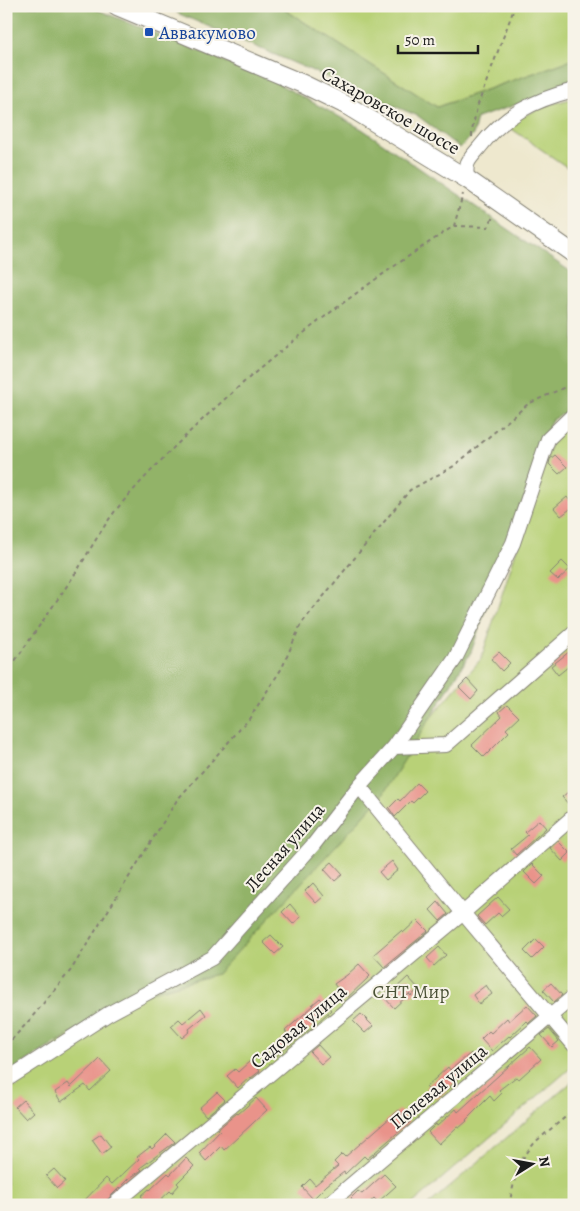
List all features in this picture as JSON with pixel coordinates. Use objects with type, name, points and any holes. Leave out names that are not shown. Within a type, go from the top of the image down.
[{"type":"main road","name":"Сахаровское шоссе","points":[[117,6],[303,84],[348,106],[468,179],[574,254]]},
{"type":"street","points":[[468,179],[465,167],[500,123],[534,103],[574,90]]},
{"type":"street","name":"Лесная улица","points":[[6,1080],[108,1014],[212,958],[314,844],[394,747],[455,659],[514,543],[548,439],[574,414]]},
{"type":"street","points":[[394,747],[446,745],[574,633]]},
{"type":"street","points":[[360,786],[574,1045]]},
{"type":"street","name":"Садовая улица","points":[[114,1205],[463,913],[574,816]]},
{"type":"street","name":"Полевая улица","points":[[327,1205],[574,996]]},
{"type":"path","points":[[474,154],[472,132],[477,107],[515,6]]},
{"type":"path","points":[[454,226],[468,179]]},
{"type":"path","points":[[6,674],[119,506],[181,441],[227,398],[339,306],[398,263],[454,226],[488,227],[501,202]]},
{"type":"path","points":[[6,1046],[71,970],[177,800],[249,719],[282,668],[301,624],[410,490],[454,466],[528,404],[574,383]]},
{"type":"path","points":[[509,1205],[518,1165],[534,1142],[574,1110]]},
{"type":"green space","points":[[6,6],[88,6],[275,82],[362,129],[574,274],[574,407],[551,421],[471,652],[382,796],[217,974],[127,999],[6,1074]]},
{"type":"green space","points":[[178,6],[279,6],[437,107],[574,59],[574,85],[477,118],[473,135],[460,148],[418,116],[177,13]]},
{"type":"green space","points":[[279,6],[574,6],[574,59],[437,107]]},
{"type":"green space","points":[[574,98],[574,172],[506,125],[544,106]]},
{"type":"green space","name":"СНТ Мир","points":[[574,411],[574,1065],[411,1205],[6,1205],[6,1084],[333,832],[481,659],[559,419]]},
{"type":"green space","points":[[574,1080],[574,1205],[428,1205]]},
{"type":"building","points":[[555,455],[567,467],[559,474],[549,464],[550,459]]},
{"type":"building","points":[[567,497],[574,506],[561,516],[554,508]]},
{"type":"building","points":[[562,561],[570,569],[558,580],[550,573]]},
{"type":"building","points":[[574,648],[574,662],[558,675],[551,666]]},
{"type":"building","points":[[499,652],[510,663],[502,671],[491,659]]},
{"type":"building","points":[[467,679],[478,691],[471,699],[459,687]]},
{"type":"building","points":[[507,705],[519,717],[506,729],[509,732],[484,757],[472,745],[502,716],[499,712]]},
{"type":"building","points":[[417,783],[425,791],[413,803],[411,801],[395,817],[389,808],[398,799],[400,801]]},
{"type":"building","points":[[574,787],[574,807],[572,808],[562,797]]},
{"type":"building","points":[[539,820],[546,828],[516,855],[511,849],[528,835],[525,832]]},
{"type":"building","points":[[558,841],[570,853],[562,861],[550,848]]},
{"type":"building","points":[[392,861],[398,870],[386,880],[379,872]]},
{"type":"building","points":[[332,862],[343,874],[335,881],[324,869]]},
{"type":"building","points":[[532,864],[544,876],[536,884],[524,872]]},
{"type":"building","points":[[313,883],[324,896],[316,903],[305,891]]},
{"type":"building","points":[[498,897],[509,909],[501,916],[498,913],[485,925],[477,916]]},
{"type":"building","points":[[438,902],[448,914],[440,921],[430,910]]},
{"type":"building","points":[[290,904],[301,917],[293,924],[282,912]]},
{"type":"building","points":[[417,920],[428,931],[384,967],[373,955]]},
{"type":"building","points":[[271,935],[283,947],[275,954],[263,942]]},
{"type":"building","points":[[536,939],[544,947],[532,959],[524,951]]},
{"type":"building","points":[[439,947],[446,955],[434,966],[427,958]]},
{"type":"building","points":[[359,964],[370,976],[343,1002],[341,999],[343,997],[334,984]]},
{"type":"building","points":[[408,977],[419,989],[411,996],[409,994],[394,1008],[383,996],[391,988],[393,991]]},
{"type":"building","points":[[551,983],[562,995],[554,1002],[543,990]]},
{"type":"building","points":[[486,985],[492,994],[479,1004],[473,995]]},
{"type":"building","points":[[320,998],[331,1010],[275,1057],[270,1051],[288,1035],[285,1031]]},
{"type":"building","points":[[527,1005],[537,1016],[529,1023],[527,1021],[492,1051],[481,1039],[489,1031],[491,1033],[507,1018],[509,1021]]},
{"type":"building","points":[[201,1008],[206,1015],[189,1029],[190,1031],[182,1038],[171,1026],[179,1019],[183,1023]]},
{"type":"building","points":[[361,1014],[373,1026],[365,1033],[353,1021]]},
{"type":"building","points":[[549,1029],[559,1041],[552,1047],[541,1035]]},
{"type":"building","points":[[318,1045],[329,1057],[321,1064],[310,1052]]},
{"type":"building","points":[[530,1047],[541,1059],[519,1079],[516,1077],[499,1090],[502,1093],[494,1101],[490,1096],[467,1121],[459,1128],[457,1127],[439,1144],[428,1132],[456,1109],[458,1112]]},
{"type":"building","points":[[471,1053],[478,1061],[437,1099],[426,1087],[448,1067],[450,1070]]},
{"type":"building","points":[[100,1059],[111,1071],[90,1091],[85,1085],[61,1102],[55,1092],[68,1083],[71,1087]]},
{"type":"building","points":[[250,1061],[260,1071],[238,1088],[227,1076],[235,1069],[238,1072]]},
{"type":"building","points":[[217,1092],[225,1100],[206,1116],[199,1108]]},
{"type":"building","points":[[256,1098],[267,1110],[224,1150],[221,1146],[206,1161],[199,1153],[220,1131],[218,1129]]},
{"type":"building","points":[[23,1100],[34,1112],[26,1119],[15,1107]]},
{"type":"building","points":[[399,1110],[410,1122],[367,1159],[364,1156],[345,1174],[344,1172],[327,1185],[313,1199],[302,1187],[310,1179],[315,1185],[338,1166],[334,1162],[342,1154],[345,1157]]},
{"type":"building","points":[[101,1134],[111,1147],[102,1154],[92,1140]]},
{"type":"building","points":[[167,1134],[175,1142],[140,1168],[142,1170],[128,1179],[102,1205],[80,1205],[106,1178],[112,1184],[139,1159],[137,1157],[150,1147],[152,1149]]},
{"type":"building","points":[[186,1158],[194,1166],[177,1183],[179,1185],[172,1193],[170,1191],[155,1205],[149,1205],[141,1196],[168,1173],[170,1175]]},
{"type":"building","points":[[54,1169],[65,1181],[57,1188],[46,1176]]},
{"type":"building","points":[[384,1174],[396,1186],[378,1202],[374,1198],[367,1205],[357,1205],[351,1198],[358,1191],[362,1194]]},
{"type":"place","name":"Аввакумово","points":[[149,32]]}]
